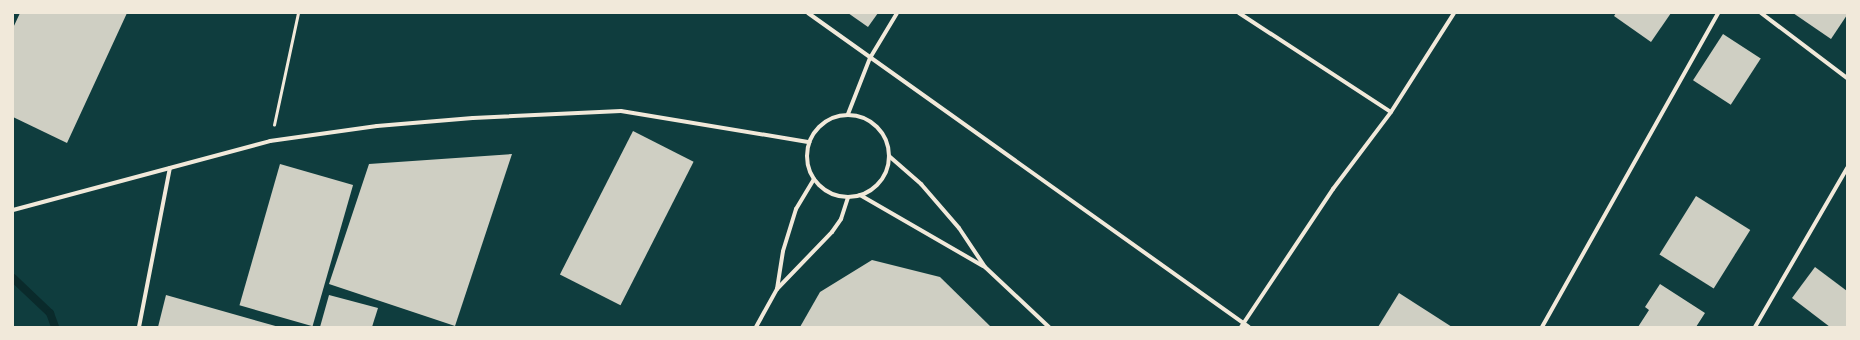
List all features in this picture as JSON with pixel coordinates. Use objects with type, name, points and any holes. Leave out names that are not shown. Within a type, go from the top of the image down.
[{"type":"street","points":[[808,13],[1245,322],[1249,327]]},
{"type":"street","points":[[848,114],[870,58],[897,13]]},
{"type":"street","points":[[1239,13],[1391,112]]},
{"type":"street","points":[[1241,327],[1333,189],[1391,112],[1454,13]]},
{"type":"street","points":[[1542,327],[1718,13]]},
{"type":"street","points":[[1761,13],[1847,78]]},
{"type":"street","points":[[13,210],[270,141],[384,125],[473,118],[621,111],[809,142]]},
{"type":"street","points":[[848,114],[861,116],[882,132],[887,143],[889,156],[887,169],[881,180],[872,189],[860,195],[848,197],[835,195],[814,179],[809,168],[807,155],[809,142],[815,131],[824,122],[836,116],[848,114]]},
{"type":"street","points":[[889,156],[921,184],[954,222],[985,267],[1048,327]]},
{"type":"street","points":[[139,327],[170,168]]},
{"type":"street","points":[[1755,327],[1847,168]]},
{"type":"street","points":[[777,289],[783,251],[796,209],[814,179]]},
{"type":"street","points":[[860,195],[906,223],[985,267]]},
{"type":"street","points":[[756,327],[777,289],[832,232],[841,219],[848,197]]},
{"type":"path","points":[[270,141],[298,13]]},
{"type":"building","points":[[20,13],[127,13],[67,143],[13,117],[13,28]]},
{"type":"building","points":[[848,13],[878,13],[868,27]]},
{"type":"building","points":[[1616,13],[1671,13],[1651,42],[1614,16]]},
{"type":"building","points":[[1793,13],[1847,13],[1847,15],[1831,39]]},
{"type":"building","points":[[1723,34],[1761,59],[1731,105],[1693,80]]},
{"type":"building","points":[[633,131],[694,162],[620,305],[560,274]]},
{"type":"building","points":[[512,154],[455,326],[329,284],[369,164]]},
{"type":"building","points":[[280,164],[353,185],[313,326],[239,305]]},
{"type":"building","points":[[1696,196],[1750,230],[1714,288],[1659,255]]},
{"type":"building","points":[[872,260],[940,277],[991,327],[800,327],[820,292]]},
{"type":"building","points":[[1815,267],[1847,291],[1847,327],[1830,327],[1792,298]]},
{"type":"building","points":[[1660,284],[1705,313],[1696,327],[1638,327],[1649,310],[1645,307]]},
{"type":"building","points":[[1399,293],[1452,327],[1378,327]]},
{"type":"building","points":[[166,295],[279,327],[158,327]]},
{"type":"building","points":[[329,295],[378,308],[372,327],[320,327]]},
{"type":"waterway","points":[[13,278],[50,313],[55,327]]}]
